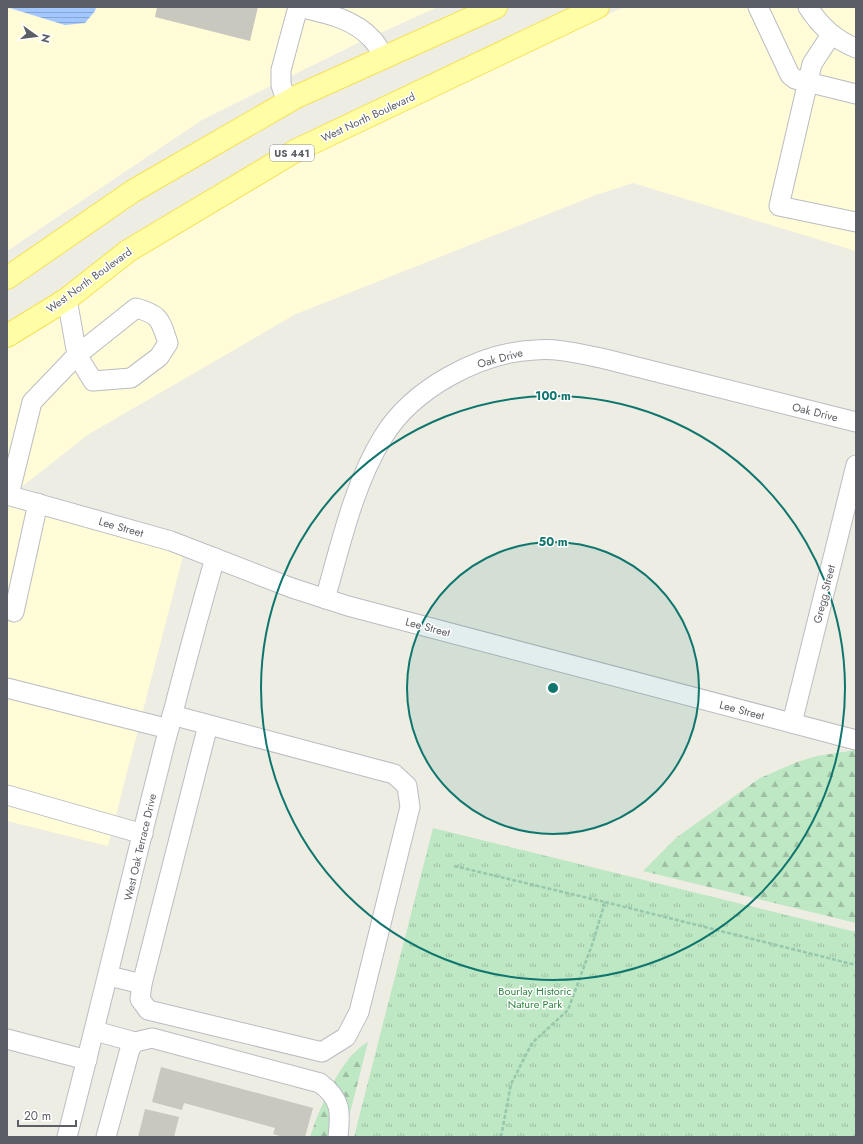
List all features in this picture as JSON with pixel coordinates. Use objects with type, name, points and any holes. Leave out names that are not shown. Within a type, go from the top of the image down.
[{"type":"main road","points":[[7,278],[133,191],[287,102],[496,7]]},
{"type":"main road","name":"West North Boulevard","points":[[7,336],[67,299],[128,251],[297,150],[598,7]]},
{"type":"street","points":[[287,102],[280,85],[281,70],[298,7],[334,15],[352,24],[373,40],[384,57]]},
{"type":"street","points":[[758,7],[790,75],[795,79],[856,94]]},
{"type":"street","points":[[808,7],[813,15],[831,34],[840,41],[856,48]]},
{"type":"street","points":[[831,34],[812,64],[779,206],[856,222]]},
{"type":"street","points":[[8,495],[32,402],[77,355],[136,308],[153,313],[162,324],[168,343],[159,357],[132,378],[93,382],[77,355],[67,299]]},
{"type":"street","name":"Oak Drive","points":[[325,599],[351,506],[364,473],[383,436],[400,414],[419,396],[448,377],[480,362],[512,353],[536,350],[567,351],[601,358],[856,422]]},
{"type":"street","name":"Gregg Street","points":[[792,723],[856,465]]},
{"type":"street","name":"Lee Street","points":[[8,495],[171,541],[325,599],[856,740]]},
{"type":"street","points":[[14,612],[38,503]]},
{"type":"street","name":"West Oak Terrace Drive","points":[[67,1137],[109,976],[170,722],[215,558]]},
{"type":"street","points":[[7,688],[170,722],[208,725],[394,774],[408,786],[410,807],[358,1012],[346,1037],[322,1052],[148,1010],[140,999],[142,984],[208,725]]},
{"type":"street","points":[[7,795],[143,834]]},
{"type":"street","points":[[109,976],[142,984]]},
{"type":"street","points":[[95,1031],[135,1042],[152,1038],[166,1041],[320,1083],[331,1092],[339,1104],[340,1121],[338,1137]]},
{"type":"street","points":[[7,1039],[87,1060]]},
{"type":"street","points":[[106,1137],[130,1048],[135,1042]]},
{"type":"path","points":[[454,866],[856,964]]},
{"type":"path","points":[[500,1137],[511,1084],[532,1043],[568,1010],[593,942],[605,902]]},
{"type":"shaded area","points":[[96,7],[438,7],[358,43],[202,120],[7,251],[7,8],[65,25],[95,11]]},
{"type":"shaded area","points":[[624,7],[856,7],[856,251],[633,183],[596,195],[296,314],[89,434],[20,488],[7,484],[7,347],[135,259],[304,159]]},
{"type":"shaded area","points":[[7,505],[168,550],[183,556],[108,846],[7,821]]},
{"type":"green space","points":[[856,750],[856,923],[643,871],[677,837],[760,778],[797,762],[817,756]]},
{"type":"green space","name":"Bourlay Historic Nature Park","points":[[433,828],[856,932],[856,1137],[354,1137]]},
{"type":"green space","points":[[368,1042],[344,1137],[310,1137],[319,1112],[332,1084],[349,1059],[358,1049]]},
{"type":"water","points":[[7,7],[96,7],[95,11],[85,23],[65,25]]},
{"type":"building","points":[[157,7],[258,7],[250,41],[155,17]]},
{"type":"building","points":[[161,1067],[313,1108],[305,1137],[283,1137],[273,1134],[275,1128],[184,1103],[182,1110],[152,1102]]},
{"type":"building","points":[[145,1109],[179,1117],[174,1137],[138,1137]]}]
